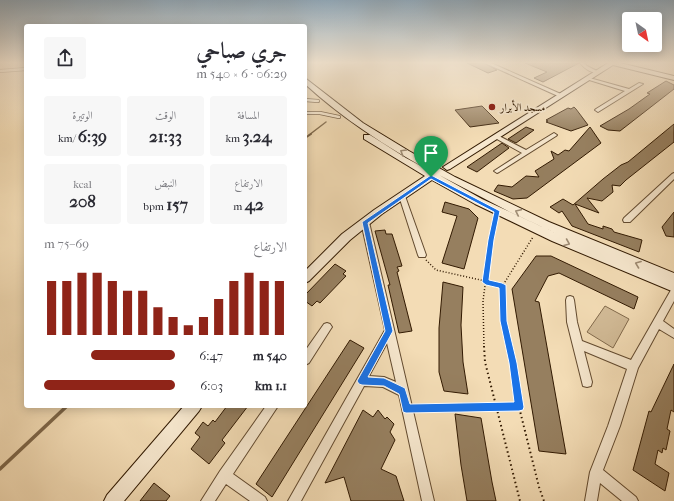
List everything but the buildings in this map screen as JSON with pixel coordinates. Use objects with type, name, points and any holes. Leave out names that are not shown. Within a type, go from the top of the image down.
[{"type":"main road","points":[[312,86],[360,124],[439,172],[518,212],[566,234],[674,278]]},
{"type":"main road","points":[[307,276],[346,237],[365,222],[439,172],[497,137],[574,86]]},
{"type":"main road","points":[[307,91],[339,118],[395,156],[439,172],[497,211],[674,288]]},
{"type":"main road","points":[[113,501],[192,408]]},
{"type":"street","points":[[540,86],[560,95]]},
{"type":"street","points":[[614,86],[629,91]]},
{"type":"street","points":[[598,110],[637,86]]},
{"type":"street","points":[[497,171],[554,135]]},
{"type":"street","points":[[497,137],[527,153]]},
{"type":"street","points":[[627,220],[673,177]]},
{"type":"street","points":[[402,196],[422,255]]},
{"type":"street","points":[[365,222],[428,501]]},
{"type":"street","points":[[592,501],[596,472],[614,426],[633,366],[674,292]]},
{"type":"street","points":[[570,300],[572,322],[587,382]]},
{"type":"street","points":[[657,322],[674,334]]},
{"type":"street","points":[[307,357],[328,328]]},
{"type":"street","points":[[294,501],[389,331]]},
{"type":"street","points":[[578,344],[633,366]]},
{"type":"street","points":[[362,381],[384,382],[402,391]]},
{"type":"street","points":[[207,501],[272,408]]},
{"type":"street","points":[[596,472],[632,501]]},
{"type":"street","points":[[224,475],[261,501]]},
{"type":"lane","points":[[307,100],[318,101]]},
{"type":"lane","points":[[307,113],[320,113],[339,118]]},
{"type":"path","points":[[497,211],[491,240],[483,301],[485,362],[495,407],[520,501]]},
{"type":"path","points":[[538,230],[502,285],[504,321],[513,363],[519,407],[539,487],[544,501]]},
{"type":"path","points":[[422,255],[436,270],[502,285]]},
{"type":"path","points":[[406,409],[519,407]]},
{"type":"shaded area","points":[[605,306],[629,319],[613,348],[587,332]]},
{"type":"waterway","points":[[309,135],[326,122]]},
{"type":"waterway","points":[[307,137],[311,134]]},
{"type":"waterway","points":[[0,469],[65,408]]},
{"type":"place","name":"مسجد الأبرار","points":[[492,107]]},
{"type":"route","points":[[431,177],[497,211],[491,240],[486,282],[502,285],[504,321],[513,363],[519,407],[406,409],[402,391],[384,382],[374,380],[362,381],[389,331],[365,222],[431,177]]}]
